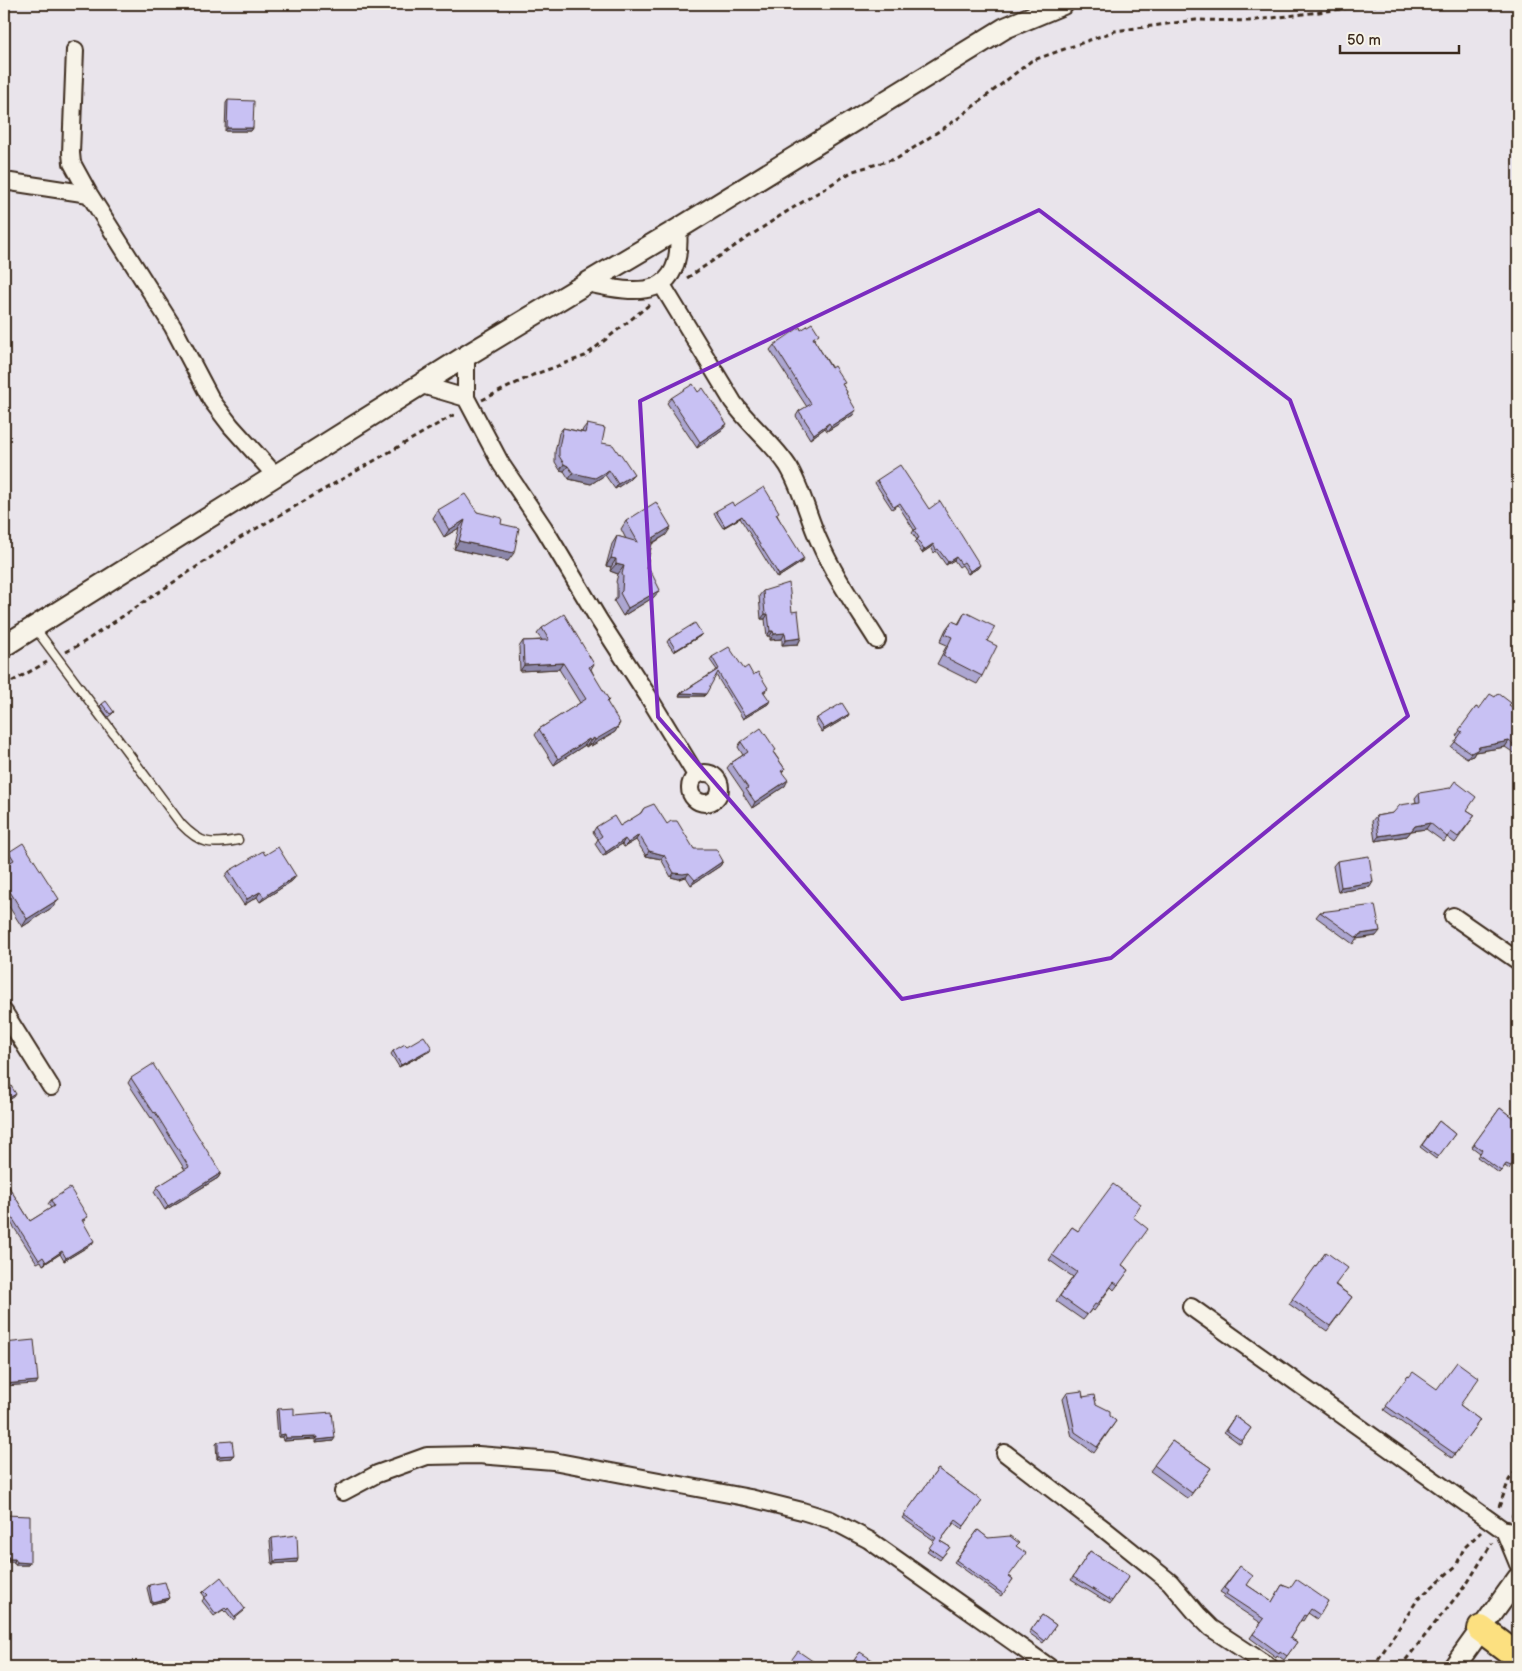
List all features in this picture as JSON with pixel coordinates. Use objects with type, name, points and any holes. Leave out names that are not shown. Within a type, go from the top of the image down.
[{"type":"highway","points":[[1477,1635],[1518,1657]]},
{"type":"highway","points":[[1477,1635],[1510,1667]]},
{"type":"street","points":[[4,646],[466,356],[678,229],[1005,28],[1063,4]]},
{"type":"street","points":[[75,50],[71,159],[89,194],[173,327],[219,412],[276,476]]},
{"type":"street","points":[[4,181],[89,194]]},
{"type":"street","points":[[587,282],[635,290],[662,285],[669,278],[677,259],[678,229]]},
{"type":"street","points":[[662,285],[744,418],[778,453],[789,468],[829,563],[877,640]]},
{"type":"street","points":[[466,356],[466,398],[501,464],[544,528],[696,775]]},
{"type":"street","points":[[422,385],[466,398]]},
{"type":"street","points":[[1453,916],[1518,961]]},
{"type":"street","points":[[4,1012],[51,1087]]},
{"type":"street","points":[[1191,1307],[1504,1528],[1518,1564]]},
{"type":"street","points":[[1005,1452],[1170,1582],[1198,1616],[1211,1628],[1270,1667]]},
{"type":"street","points":[[343,1492],[377,1474],[428,1456],[478,1455],[553,1461],[750,1498],[831,1520],[869,1540],[1049,1667]]},
{"type":"street","points":[[1454,1667],[1518,1578]]},
{"type":"lane","points":[[34,627],[181,824],[190,833],[212,844],[238,840]]},
{"type":"path","points":[[1504,1528],[1509,1480],[1518,1468]]},
{"type":"path","points":[[1400,1667],[1468,1582],[1518,1507]]},
{"type":"path","points":[[1373,1667],[1418,1599],[1456,1566],[1464,1548],[1504,1528]]},
{"type":"highlighted area","points":[[1039,210],[1290,400],[1408,716],[1111,958],[902,999],[658,717],[640,401]]},
{"type":"building","points":[[228,100],[254,101],[253,128],[227,128]]},
{"type":"building","points":[[812,323],[819,334],[813,338],[831,368],[834,366],[845,383],[842,384],[856,410],[831,426],[829,423],[814,434],[799,411],[811,404],[774,345],[800,327],[801,330]]},
{"type":"building","points":[[693,384],[698,392],[703,388],[727,424],[700,442],[671,398]]},
{"type":"building","points":[[587,424],[605,428],[602,443],[613,445],[634,474],[618,484],[609,470],[595,478],[573,473],[564,464],[559,456],[563,428],[585,433]]},
{"type":"building","points":[[900,465],[929,509],[940,501],[980,565],[970,571],[964,562],[961,564],[956,557],[948,562],[938,549],[936,550],[933,544],[924,550],[914,530],[917,529],[900,503],[894,507],[877,480]]},
{"type":"building","points":[[764,487],[779,512],[776,514],[804,559],[779,575],[742,516],[725,526],[716,511],[732,502],[734,506]]},
{"type":"building","points":[[465,494],[477,512],[502,518],[501,524],[519,528],[514,553],[459,541],[465,520],[449,530],[438,510]]},
{"type":"building","points":[[656,502],[671,527],[653,538],[646,569],[650,570],[660,590],[628,608],[620,593],[622,591],[624,566],[616,564],[616,559],[611,558],[617,536],[638,542],[626,521]]},
{"type":"building","points":[[789,583],[792,612],[798,611],[801,638],[786,640],[785,633],[774,634],[773,631],[770,631],[768,614],[765,614],[763,591]]},
{"type":"building","points":[[965,612],[995,627],[987,641],[997,646],[982,676],[943,656],[952,637],[945,634],[952,621],[959,624]]},
{"type":"building","points":[[564,614],[594,664],[589,667],[609,700],[607,702],[620,723],[619,726],[595,740],[594,738],[590,741],[589,739],[558,759],[539,729],[586,699],[563,663],[524,665],[523,641],[549,640],[542,628]]},
{"type":"building","points":[[695,623],[702,634],[676,650],[669,639]]},
{"type":"building","points":[[729,647],[744,669],[748,666],[753,675],[758,672],[768,688],[763,691],[770,701],[745,716],[718,672],[706,694],[681,693],[719,669],[712,657]]},
{"type":"building","points":[[1498,693],[1511,703],[1509,705],[1518,711],[1518,748],[1509,741],[1479,747],[1471,753],[1455,742],[1462,732],[1459,730],[1476,707],[1479,709],[1490,694],[1495,697]]},
{"type":"building","points":[[106,701],[114,712],[110,714],[102,704]]},
{"type":"building","points":[[842,703],[849,714],[824,729],[817,718]]},
{"type":"building","points":[[761,728],[776,750],[773,752],[785,769],[781,771],[788,780],[755,802],[731,763],[748,752],[741,742]]},
{"type":"building","points":[[1455,781],[1476,797],[1467,810],[1475,815],[1458,837],[1451,832],[1447,837],[1430,823],[1415,826],[1411,831],[1379,836],[1376,816],[1393,813],[1400,805],[1420,802],[1419,793],[1450,788]]},
{"type":"building","points":[[654,804],[667,824],[671,821],[677,821],[694,849],[716,849],[723,861],[695,880],[689,873],[674,873],[664,855],[649,851],[639,835],[628,843],[625,839],[606,852],[598,839],[602,836],[596,827],[614,816],[620,826],[641,813],[644,808]]},
{"type":"building","points":[[23,843],[59,899],[27,919],[4,882],[4,866],[14,860],[9,852]]},
{"type":"building","points":[[278,847],[296,876],[264,897],[260,892],[247,899],[229,871],[263,851],[265,855]]},
{"type":"building","points":[[1369,856],[1373,882],[1341,887],[1337,861]]},
{"type":"building","points":[[1375,905],[1380,931],[1360,934],[1357,938],[1320,912]]},
{"type":"building","points":[[424,1036],[432,1048],[401,1065],[393,1051],[405,1044],[407,1046]]},
{"type":"building","points":[[153,1064],[221,1173],[168,1206],[157,1187],[189,1167],[155,1112],[131,1078]]},
{"type":"building","points":[[4,1076],[16,1094],[4,1101]]},
{"type":"building","points":[[1500,1108],[1518,1120],[1518,1156],[1511,1166],[1506,1164],[1501,1171],[1479,1155],[1482,1150],[1474,1144]]},
{"type":"building","points":[[1439,1121],[1455,1134],[1438,1157],[1422,1145]]},
{"type":"building","points":[[4,1179],[30,1221],[54,1206],[51,1200],[70,1188],[88,1217],[82,1220],[94,1241],[66,1258],[62,1251],[46,1262],[43,1257],[39,1260],[4,1205]]},
{"type":"building","points":[[1113,1184],[1141,1204],[1133,1217],[1148,1229],[1122,1265],[1129,1270],[1118,1285],[1114,1282],[1087,1315],[1060,1296],[1077,1272],[1052,1255],[1072,1227],[1078,1231]]},
{"type":"building","points":[[1326,1252],[1348,1268],[1335,1285],[1352,1297],[1330,1326],[1292,1299]]},
{"type":"building","points":[[34,1340],[38,1381],[4,1384],[4,1343]]},
{"type":"building","points":[[1457,1362],[1479,1378],[1460,1405],[1480,1420],[1455,1454],[1386,1406],[1413,1372],[1437,1389]]},
{"type":"building","points":[[1082,1391],[1083,1397],[1094,1395],[1096,1404],[1110,1411],[1110,1416],[1116,1421],[1097,1447],[1075,1432],[1067,1393]]},
{"type":"building","points":[[294,1408],[294,1415],[332,1412],[335,1438],[317,1440],[317,1437],[286,1438],[285,1434],[280,1435],[278,1409]]},
{"type":"building","points":[[1235,1416],[1251,1428],[1242,1441],[1226,1430]]},
{"type":"building","points":[[232,1441],[234,1455],[218,1456],[218,1442]]},
{"type":"building","points":[[1172,1441],[1211,1468],[1192,1493],[1154,1465]]},
{"type":"building","points":[[938,1469],[982,1501],[964,1526],[956,1520],[940,1541],[950,1547],[942,1557],[929,1548],[936,1538],[904,1515]]},
{"type":"building","points":[[4,1515],[30,1516],[30,1563],[17,1562],[15,1559],[4,1557]]},
{"type":"building","points":[[978,1530],[988,1538],[1010,1536],[1019,1543],[1016,1546],[1026,1553],[1009,1576],[1013,1579],[1003,1594],[956,1560]]},
{"type":"building","points":[[297,1535],[298,1559],[274,1561],[272,1538]]},
{"type":"building","points":[[1090,1551],[1129,1576],[1112,1601],[1073,1577]]},
{"type":"building","points":[[1240,1566],[1253,1576],[1247,1585],[1272,1602],[1282,1585],[1290,1588],[1296,1579],[1328,1601],[1320,1615],[1311,1609],[1306,1616],[1304,1615],[1290,1638],[1297,1642],[1287,1656],[1280,1651],[1279,1653],[1253,1634],[1264,1619],[1226,1594],[1228,1591],[1224,1588]]},
{"type":"building","points":[[221,1577],[245,1609],[235,1617],[228,1608],[216,1614],[204,1598],[208,1595],[204,1591]]},
{"type":"building","points":[[165,1582],[170,1598],[152,1602],[149,1585]]},
{"type":"building","points":[[1042,1615],[1056,1625],[1045,1641],[1031,1630]]},
{"type":"building","points":[[798,1651],[817,1664],[823,1663],[829,1667],[786,1667]]},
{"type":"building","points":[[860,1652],[874,1661],[869,1667],[857,1667],[852,1663]]}]
